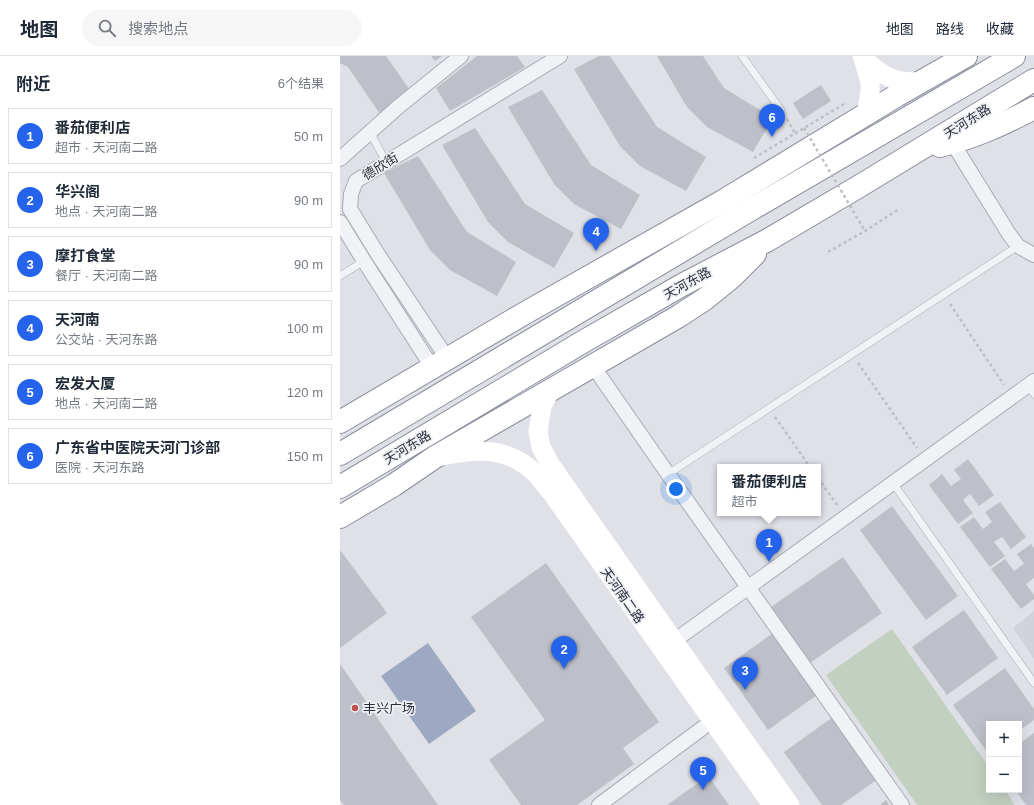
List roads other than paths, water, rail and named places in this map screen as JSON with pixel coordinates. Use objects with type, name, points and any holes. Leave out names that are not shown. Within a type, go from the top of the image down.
[{"type":"highway","points":[[340,422],[599,270],[709,209],[966,56]]},
{"type":"highway","points":[[340,454],[756,206],[1014,56]]},
{"type":"highway","name":"天河东路","points":[[340,487],[593,336],[682,285],[768,240],[858,188],[1034,80]]},
{"type":"highway","points":[[917,151],[981,134],[1034,108]]},
{"type":"highway","points":[[680,252],[799,156]]},
{"type":"highway","points":[[340,517],[394,485],[435,457],[679,316],[705,299],[732,277],[768,240]]},
{"type":"street","points":[[340,159],[398,107],[461,56]]},
{"type":"street","name":"德欣街","points":[[440,362],[350,209],[351,194],[356,181],[560,56]]},
{"type":"street","points":[[863,57],[885,76],[900,81],[920,82]]},
{"type":"street","points":[[863,57],[870,80],[870,92],[866,115]]},
{"type":"street","points":[[952,142],[1009,234],[1018,246],[1034,255]]},
{"type":"street","points":[[340,222],[364,261],[440,362]]},
{"type":"street","points":[[364,261],[377,253]]},
{"type":"street","points":[[593,366],[902,805]]},
{"type":"street","points":[[674,642],[1012,397],[1032,387]]},
{"type":"street","name":"天河南二路","points":[[550,391],[542,406],[538,432],[541,447],[550,464],[674,642],[772,805]]},
{"type":"street","name":"天河南二路","points":[[435,457],[461,452],[484,450],[508,455],[522,463],[537,475],[718,717],[790,805]]},
{"type":"street","points":[[599,805],[718,717]]},
{"type":"lane","points":[[742,56],[781,110]]},
{"type":"lane","points":[[370,132],[386,162]]},
{"type":"lane","points":[[668,474],[1018,246]]},
{"type":"lane","points":[[340,276],[364,261]]},
{"type":"lane","points":[[893,483],[1034,683]]},
{"type":"water","points":[[428,643],[476,711],[429,744],[381,676]]},
{"type":"place","name":"广东省中医院天河门诊部","points":[[772,137]]},
{"type":"place","name":"天河南","points":[[596,251]]},
{"type":"place","name":"番茄便利店","points":[[769,562]]},
{"type":"place","name":"华兴阁","points":[[564,669]]},
{"type":"place","name":"摩打食堂","points":[[745,690]]},
{"type":"place","name":"丰兴广场","points":[[355,708]]},
{"type":"place","name":"宏发大厦","points":[[703,790]]}]
